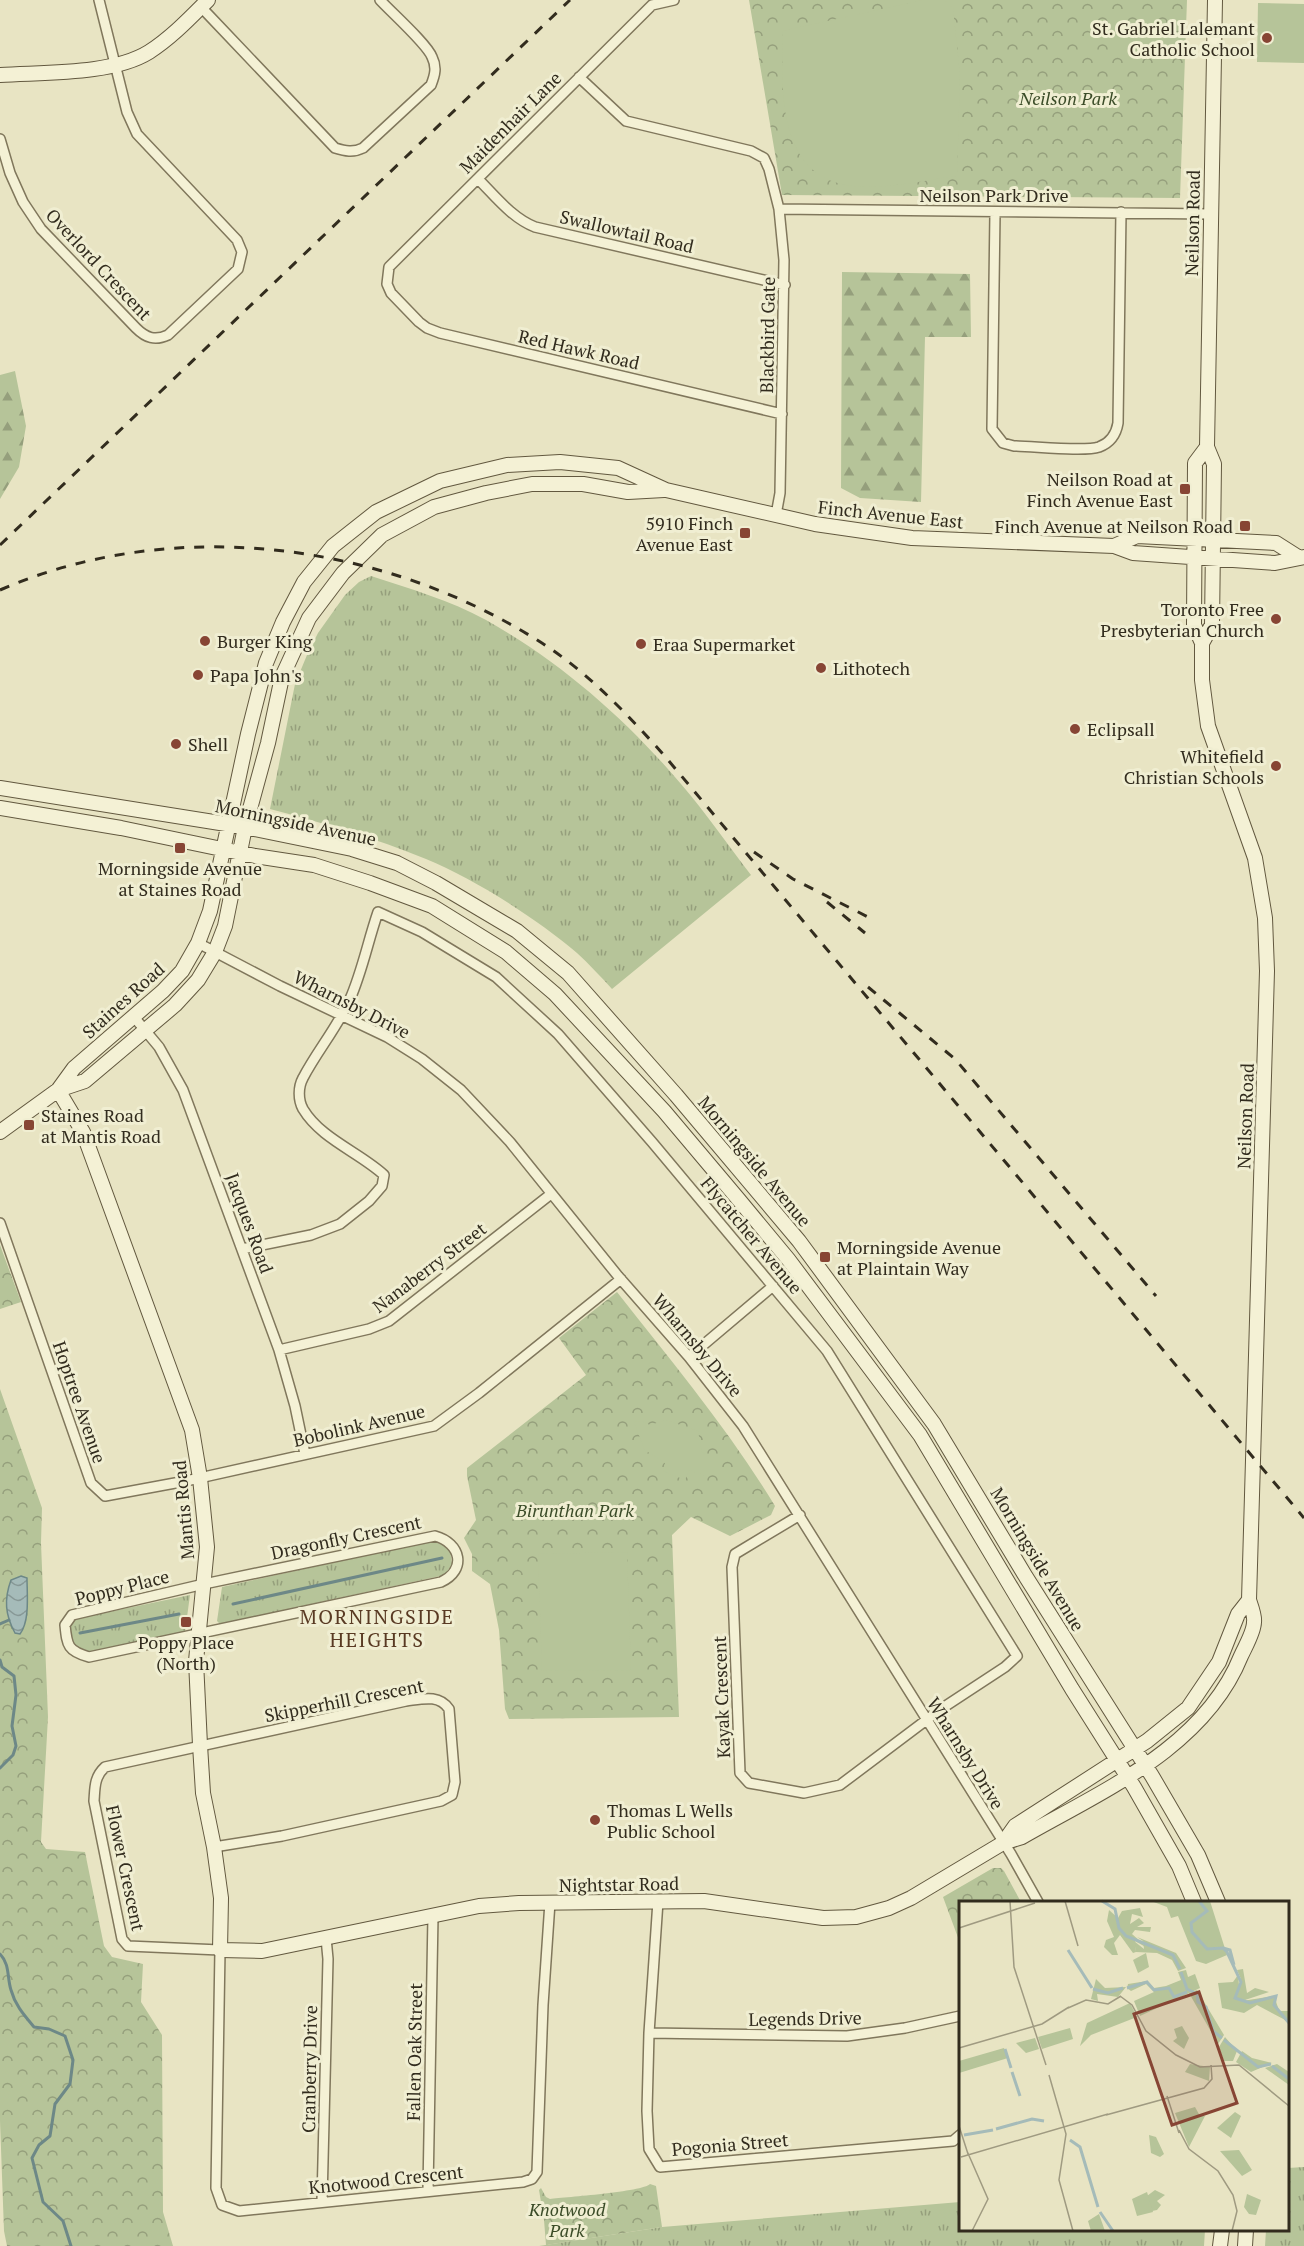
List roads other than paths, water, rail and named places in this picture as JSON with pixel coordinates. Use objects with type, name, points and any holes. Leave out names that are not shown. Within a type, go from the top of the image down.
[{"type":"main road","name":"Neilson Road","points":[[1202,643],[1212,625],[1214,464],[1207,447],[1215,0]]},
{"type":"main road","points":[[0,75],[98,69],[117,65],[147,53],[204,4]]},
{"type":"main road","name":"Neilson Road","points":[[1127,1776],[1170,1747],[1207,1712],[1236,1670],[1254,1623],[1249,1600],[1267,971],[1265,918],[1255,858],[1208,726],[1202,680],[1202,643],[1194,625],[1193,539],[1196,463],[1207,447]]},
{"type":"main road","name":"Finch Avenue East","points":[[229,825],[266,663],[304,582],[333,546],[376,512],[440,481],[507,465],[580,463],[618,468],[666,490],[815,524],[912,538],[1114,546],[1133,553],[1275,563],[1301,557]]},
{"type":"main road","name":"Finch Avenue East","points":[[239,853],[282,677],[309,618],[343,573],[382,535],[434,507],[532,484],[584,484],[628,492],[666,490]]},
{"type":"main road","name":"Finch Avenue East","points":[[1114,546],[1137,536],[1276,543],[1301,557]]},
{"type":"main road","name":"Morningside Avenue","points":[[0,788],[245,827],[352,849],[397,863],[436,883],[517,931],[568,973],[676,1095],[799,1241],[934,1424],[1026,1577],[1145,1764],[1198,1855],[1218,1901]]},
{"type":"main road","name":"Morningside Avenue","points":[[0,808],[121,828],[314,866],[370,883],[432,906],[506,952],[555,994],[664,1111],[788,1259],[920,1435],[1127,1776],[1179,1866],[1194,1901]]},
{"type":"main road","name":"Staines Road","points":[[58,1090],[74,1068],[163,991],[182,970],[198,943],[210,911],[229,825]]},
{"type":"main road","name":"Staines Road","points":[[0,1132],[58,1090],[85,1081],[182,997],[198,980],[215,952],[225,926],[239,853]]},
{"type":"main road","points":[[506,952],[517,931]]},
{"type":"main road","name":"Mantis Road","points":[[58,1090],[83,1132],[192,1430],[200,1478],[207,1547],[196,1661],[200,1745],[203,1793],[221,1898],[220,1950]]},
{"type":"main road","points":[[1011,1586],[1026,1577]]},
{"type":"main road","name":"Neilson Road","points":[[1117,1761],[1188,1708],[1219,1662],[1238,1614],[1249,1600]]},
{"type":"main road","name":"Nightstar Road","points":[[1003,1843],[1015,1826],[1117,1761]]},
{"type":"main road","name":"Nightstar Road","points":[[220,1950],[262,1951],[479,1906],[550,1902],[704,1901],[823,1918],[856,1917],[889,1908],[911,1898],[1003,1843],[1022,1837],[1127,1776]]},
{"type":"main road","points":[[1220,2246],[1222,2231]]},
{"type":"main road","points":[[1245,2246],[1246,2231]]},
{"type":"street","points":[[99,0],[117,65]]},
{"type":"street","points":[[204,4],[335,148],[356,151],[363,148],[430,85],[435,71],[435,64],[429,52],[380,0]]},
{"type":"street","name":"Maidenhair Lane","points":[[387,284],[389,267],[579,77],[652,5],[674,0]]},
{"type":"street","name":"Overlord Crescent","points":[[0,139],[10,173],[23,202],[41,229],[142,334],[154,339],[168,335],[238,269],[242,252],[237,240],[137,134],[127,112],[117,65]]},
{"type":"street","name":"Blackbird Gate","points":[[579,77],[626,121],[751,151],[764,158],[769,169],[779,209],[785,285],[780,493],[776,515]]},
{"type":"street","name":"Swallowtail Road","points":[[478,179],[516,216],[536,227],[785,285]]},
{"type":"street","name":"Neilson Park Drive","points":[[779,209],[1210,214]]},
{"type":"street","points":[[995,213],[992,429],[1003,443],[1014,446],[1092,448],[1107,443],[1113,438],[1118,423],[1121,212]]},
{"type":"street","name":"Red Hawk Road","points":[[387,284],[391,293],[419,322],[440,333],[782,414]]},
{"type":"street","name":"Flycatcher Avenue","points":[[342,1016],[351,997],[378,912],[422,932],[496,977],[558,1034],[773,1286],[827,1351],[1017,1656],[1005,1667],[941,1708],[927,1720]]},
{"type":"street","name":"Wharnsby Drive","points":[[198,943],[387,1037],[422,1059],[461,1090],[510,1142],[621,1279],[689,1357],[743,1426],[1037,1901]]},
{"type":"street","points":[[242,1250],[311,1235],[340,1224],[369,1201],[382,1186],[384,1175],[315,1126],[301,1107],[299,1095],[302,1080],[342,1016]]},
{"type":"street","name":"Jacques Road","points":[[134,1017],[159,1047],[183,1090],[279,1350],[295,1406],[305,1454]]},
{"type":"street","name":"Nanaberry Street","points":[[279,1350],[369,1329],[389,1321],[551,1194]]},
{"type":"street","name":"Hoptree Avenue","points":[[0,1223],[91,1483],[105,1496],[200,1478]]},
{"type":"street","name":"Bobolink Avenue","points":[[200,1478],[434,1426],[479,1393],[621,1279]]},
{"type":"street","points":[[689,1357],[773,1286]]},
{"type":"street","name":"Kayak Crescent","points":[[800,1515],[735,1554],[732,1567],[740,1773],[749,1783],[804,1793],[840,1785],[927,1720]]},
{"type":"street","name":"Dragonfly Crescent","points":[[199,1634],[441,1582],[451,1577],[457,1568],[458,1558],[455,1549],[446,1539],[435,1536],[204,1584]]},
{"type":"street","name":"Poppy Place","points":[[199,1634],[89,1657],[75,1653],[67,1643],[65,1625],[72,1615],[204,1584]]},
{"type":"street","name":"Skipperhill Crescent","points":[[200,1745],[406,1701],[435,1698],[445,1703],[449,1709],[455,1782],[452,1795],[441,1801],[293,1833],[214,1847]]},
{"type":"street","name":"Flower Crescent","points":[[200,1745],[105,1767],[95,1782],[94,1802],[122,1939],[128,1946],[220,1950]]},
{"type":"street","name":"Pogonia Street","points":[[658,1901],[649,2033],[647,2111],[649,2149],[660,2167],[953,2141],[959,2136]]},
{"type":"street","name":"Knotwood Crescent","points":[[220,1950],[216,2188],[222,2205],[239,2211],[523,2182],[532,2179],[537,2172],[543,2006],[550,1902]]},
{"type":"street","name":"Fallen Oak Street","points":[[428,2190],[433,1916]]},
{"type":"street","name":"Cranberry Drive","points":[[322,2202],[328,1959],[326,1938]]},
{"type":"street","name":"Legends Drive","points":[[649,2033],[847,2036],[959,2019]]},
{"type":"water","points":[[21,1576],[27,1578],[27,1615],[20,1634],[15,1633],[7,1613],[7,1594],[11,1580]]},
{"type":"waterway","points":[[233,1604],[442,1558]]},
{"type":"waterway","points":[[80,1633],[179,1614]]},
{"type":"waterway","points":[[0,1624],[9,1620]]},
{"type":"waterway","points":[[0,1660],[2,1667],[14,1676],[16,1695],[12,1726],[16,1746],[13,1755],[0,1768]]},
{"type":"waterway","points":[[0,1954],[7,1967],[11,1990],[20,2010],[34,2027],[49,2029],[65,2036],[73,2060],[70,2084],[55,2104],[50,2136],[39,2145],[32,2158],[43,2202],[63,2221],[71,2246]]},
{"type":"railway","points":[[0,545],[570,0]]},
{"type":"railway","points":[[0,590],[68,566],[138,552],[210,547],[282,551],[353,563],[423,584],[489,613],[551,649],[610,698],[663,754],[1304,1518]]},
{"type":"railway","points":[[754,852],[793,879],[874,920]]},
{"type":"railway","points":[[827,902],[865,933]]},
{"type":"railway","points":[[868,987],[955,1059],[1156,1296]]},
{"type":"place","name":"St. Gabriel Lalemant Catholic School","points":[[1267,38]]},
{"type":"place","name":"Neilson Road at Finch Avenue East","points":[[1185,489]]},
{"type":"place","name":"Finch Avenue at Neilson Road","points":[[1245,526]]},
{"type":"place","name":"5910 Finch Avenue East","points":[[745,533]]},
{"type":"place","name":"Toronto Free Presbyterian Church","points":[[1276,619]]},
{"type":"place","name":"Burger King","points":[[205,641]]},
{"type":"place","name":"Eraa Supermarket","points":[[641,644]]},
{"type":"place","name":"Lithotech","points":[[821,668]]},
{"type":"place","name":"Papa John's","points":[[198,675]]},
{"type":"place","name":"Eclipsall","points":[[1075,729]]},
{"type":"place","name":"Shell","points":[[176,744]]},
{"type":"place","name":"Whitefield Christian Schools","points":[[1276,766]]},
{"type":"place","name":"Morningside Avenue at Staines Road","points":[[180,848]]},
{"type":"place","name":"Staines Road at Mantis Road","points":[[29,1125]]},
{"type":"place","name":"Morningside Avenue at Plaintain Way","points":[[825,1257]]},
{"type":"place","name":"Poppy Place (North)","points":[[186,1622]]},
{"type":"place","name":"Thomas L Wells Public School","points":[[595,1820]]},
{"type":"district","name":"MORNINGSIDE HEIGHTS","points":[[377,1628]]},
{"type":"park label","name":"Neilson Park","points":[[1068,98]]},
{"type":"park label","name":"Birunthan Park","points":[[575,1510]]},
{"type":"park label","name":"Knotwood Park","points":[[567,2219]]}]
